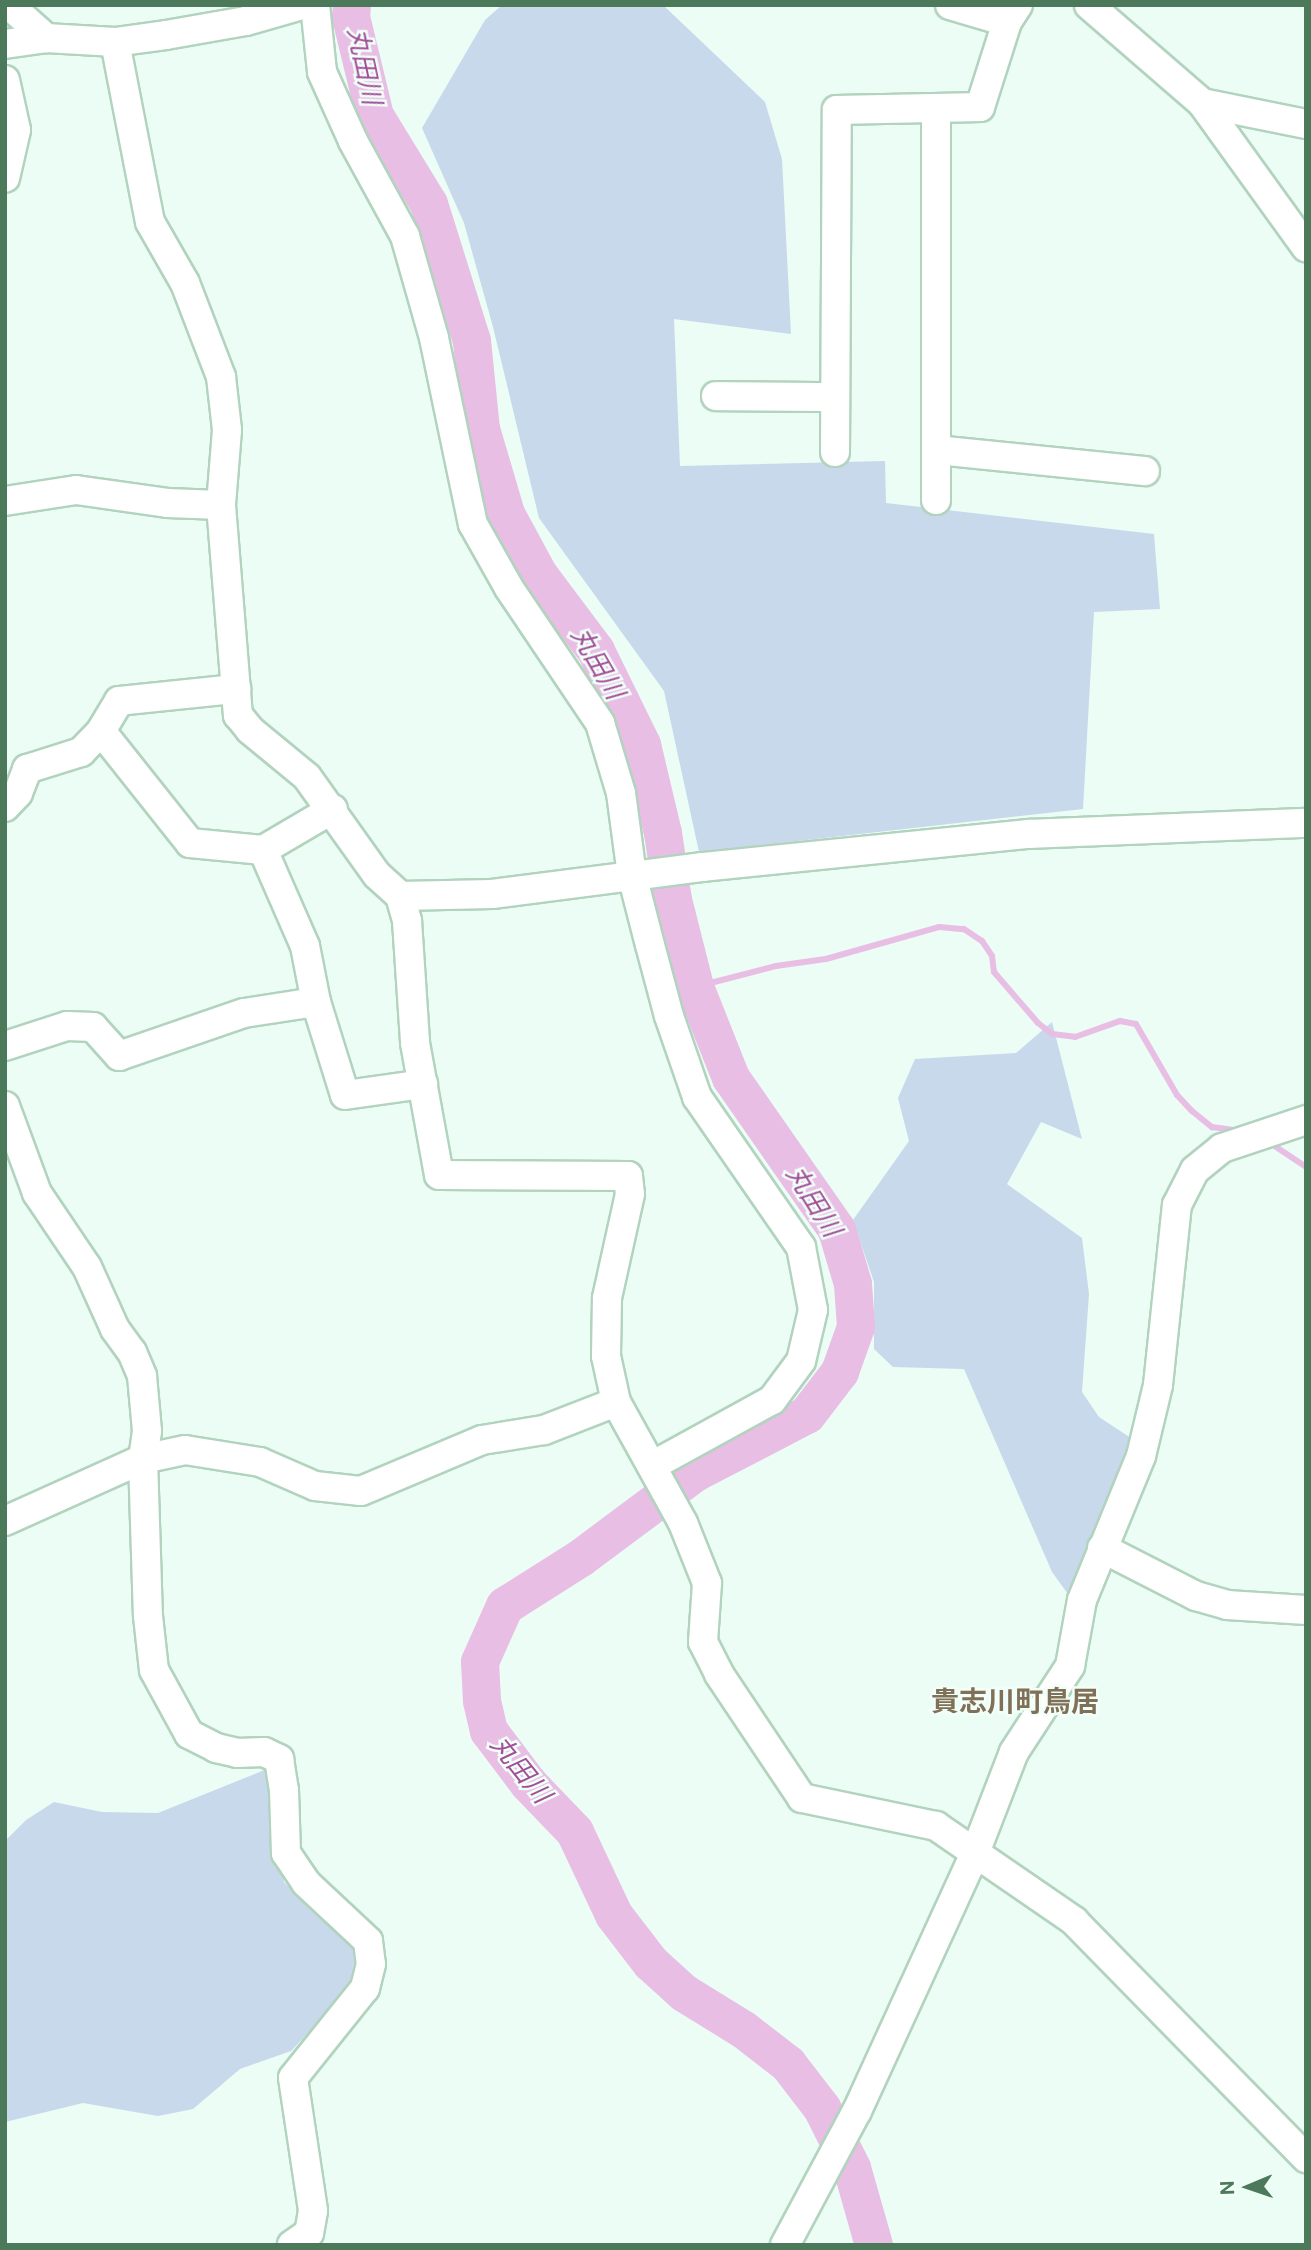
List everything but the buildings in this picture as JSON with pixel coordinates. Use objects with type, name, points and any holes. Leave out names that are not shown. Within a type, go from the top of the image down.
[{"type":"street","points":[[9,5],[46,38]]},
{"type":"street","points":[[5,44],[46,38],[115,41],[246,21],[302,5]]},
{"type":"street","points":[[315,5],[323,72],[353,141],[405,236],[434,338],[473,524],[509,588],[600,723],[621,793],[632,875],[669,1016],[697,1097],[801,1247],[813,1310],[801,1361],[772,1400],[654,1465]]},
{"type":"street","points":[[835,452],[837,110],[980,107],[1012,14],[950,5]]},
{"type":"street","points":[[1088,5],[1202,103],[1306,247]]},
{"type":"street","points":[[115,41],[150,222],[185,284],[221,377],[227,430],[221,505],[238,715],[250,730],[307,777],[377,875],[400,896],[407,922],[415,1042],[439,1175],[628,1176],[630,1194],[604,1322],[606,1356],[616,1402],[654,1465],[683,1523],[707,1583],[703,1642],[719,1674],[802,1798],[936,1826],[1074,1922],[1306,2158]]},
{"type":"street","points":[[5,80],[16,130],[5,178]]},
{"type":"street","points":[[1202,103],[1306,124]]},
{"type":"street","points":[[936,108],[936,500]]},
{"type":"street","points":[[716,396],[835,397]]},
{"type":"street","points":[[937,450],[1146,471]]},
{"type":"street","points":[[6,497],[76,490],[167,503],[221,505]]},
{"type":"street","points":[[5,807],[18,793],[27,769],[81,752],[101,731],[119,701],[236,689]]},
{"type":"street","points":[[101,731],[190,843],[263,850],[332,809]]},
{"type":"street","points":[[400,896],[492,894],[703,867],[1029,834],[1306,823]]},
{"type":"street","points":[[263,850],[304,946],[316,1002],[345,1095],[423,1084]]},
{"type":"street","points":[[5,1046],[67,1026],[93,1027],[119,1056],[244,1013],[316,1002]]},
{"type":"street","points":[[5,1107],[37,1193],[88,1267],[116,1329],[132,1352],[142,1376],[147,1431],[143,1459],[148,1616],[154,1670],[189,1734],[216,1748],[237,1753],[264,1752],[279,1759],[284,1790],[286,1853],[306,1883],[368,1941],[371,1964],[365,1988],[293,2078],[313,2211],[309,2233],[292,2245]]},
{"type":"street","points":[[785,2245],[825,2166],[857,2111],[975,1853],[1014,1752],[1070,1666],[1082,1600],[1141,1456],[1158,1385],[1177,1205],[1195,1170],[1222,1148],[1306,1120]]},
{"type":"street","points":[[5,1521],[143,1459],[184,1450],[260,1462],[315,1486],[361,1491],[482,1440],[544,1430],[616,1402]]},
{"type":"street","points":[[1102,1548],[1196,1596],[1227,1605],[1306,1610]]},
{"type":"shaded area","points":[[502,5],[663,5],[765,102],[782,159],[791,334],[674,319],[680,466],[885,461],[886,503],[1154,534],[1160,609],[1094,612],[1083,809],[699,852],[664,691],[539,518],[493,327],[464,223],[422,128],[485,20]]},
{"type":"shaded area","points":[[1052,1022],[1082,1139],[1041,1122],[1007,1184],[1082,1238],[1089,1294],[1082,1392],[1099,1417],[1137,1442],[1073,1601],[1052,1572],[964,1369],[893,1367],[874,1349],[874,1282],[853,1220],[909,1141],[898,1098],[915,1059],[1016,1053]]},
{"type":"shaded area","points":[[272,1767],[284,1882],[355,1949],[352,1986],[291,2051],[240,2069],[193,2109],[158,2116],[83,2103],[5,2122],[5,1841],[26,1820],[54,1802],[102,1812],[158,1813]]},
{"type":"waterway","name":"丸田川","points":[[352,5],[351,17],[375,116],[429,204],[472,341],[481,429],[506,514],[539,575],[596,651],[642,745],[663,833],[673,900],[695,987],[731,1078],[837,1230],[853,1284],[856,1327],[840,1372],[807,1415],[695,1473],[581,1558],[505,1606],[480,1662],[482,1701],[489,1731],[529,1784],[575,1832],[614,1915],[651,1963],[684,1993],[744,2030],[788,2064],[822,2108],[852,2168],[874,2245]]},
{"type":"waterway","points":[[695,987],[776,966],[826,959],[939,927],[964,929],[982,941],[992,956],[994,972],[1038,1023],[1052,1034],[1075,1037],[1120,1021],[1136,1024],[1177,1095],[1192,1111],[1212,1127],[1241,1131]]},
{"type":"waterway","points":[[1270,1143],[1306,1167]]},
{"type":"district","name":"貴志川町鳥居","points":[[1015,1701]]}]
